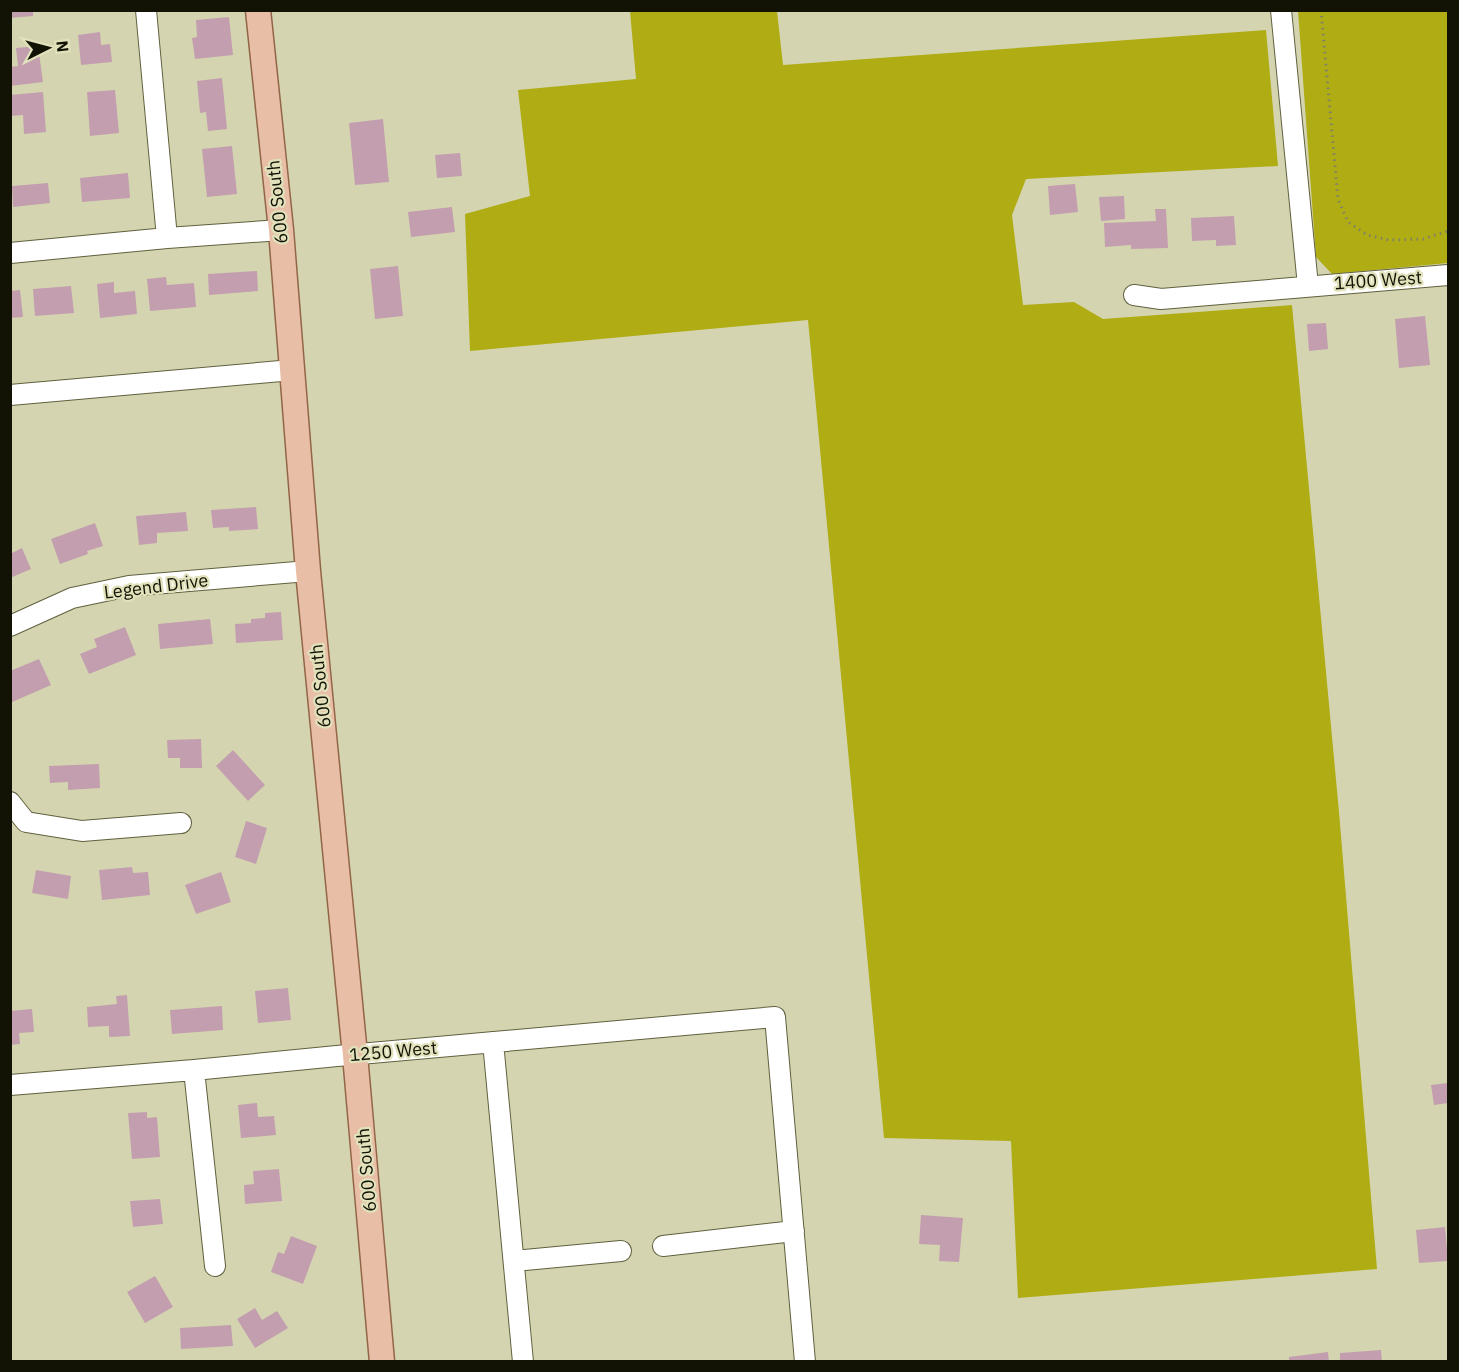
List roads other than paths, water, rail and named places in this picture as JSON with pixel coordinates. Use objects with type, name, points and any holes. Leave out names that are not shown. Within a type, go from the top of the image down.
[{"type":"main road","name":"600 South","points":[[258,10],[280,230],[308,571],[382,1362]]},
{"type":"street","points":[[146,10],[167,238]]},
{"type":"street","points":[[1281,10],[1308,286]]},
{"type":"street","points":[[10,253],[280,230]]},
{"type":"street","name":"1400 West","points":[[1134,295],[1161,299],[1449,275]]},
{"type":"street","points":[[10,395],[292,370]]},
{"type":"street","name":"Legend Drive","points":[[10,626],[72,598],[129,586],[308,571]]},
{"type":"street","points":[[10,802],[26,822],[82,831],[181,823]]},
{"type":"street","name":"1250 West","points":[[10,1085],[775,1017],[794,1231]]},
{"type":"street","points":[[493,1042],[523,1362]]},
{"type":"street","points":[[194,1070],[214,1266]]},
{"type":"street","points":[[663,1246],[794,1231],[805,1362]]},
{"type":"street","points":[[514,1261],[621,1251]]}]
